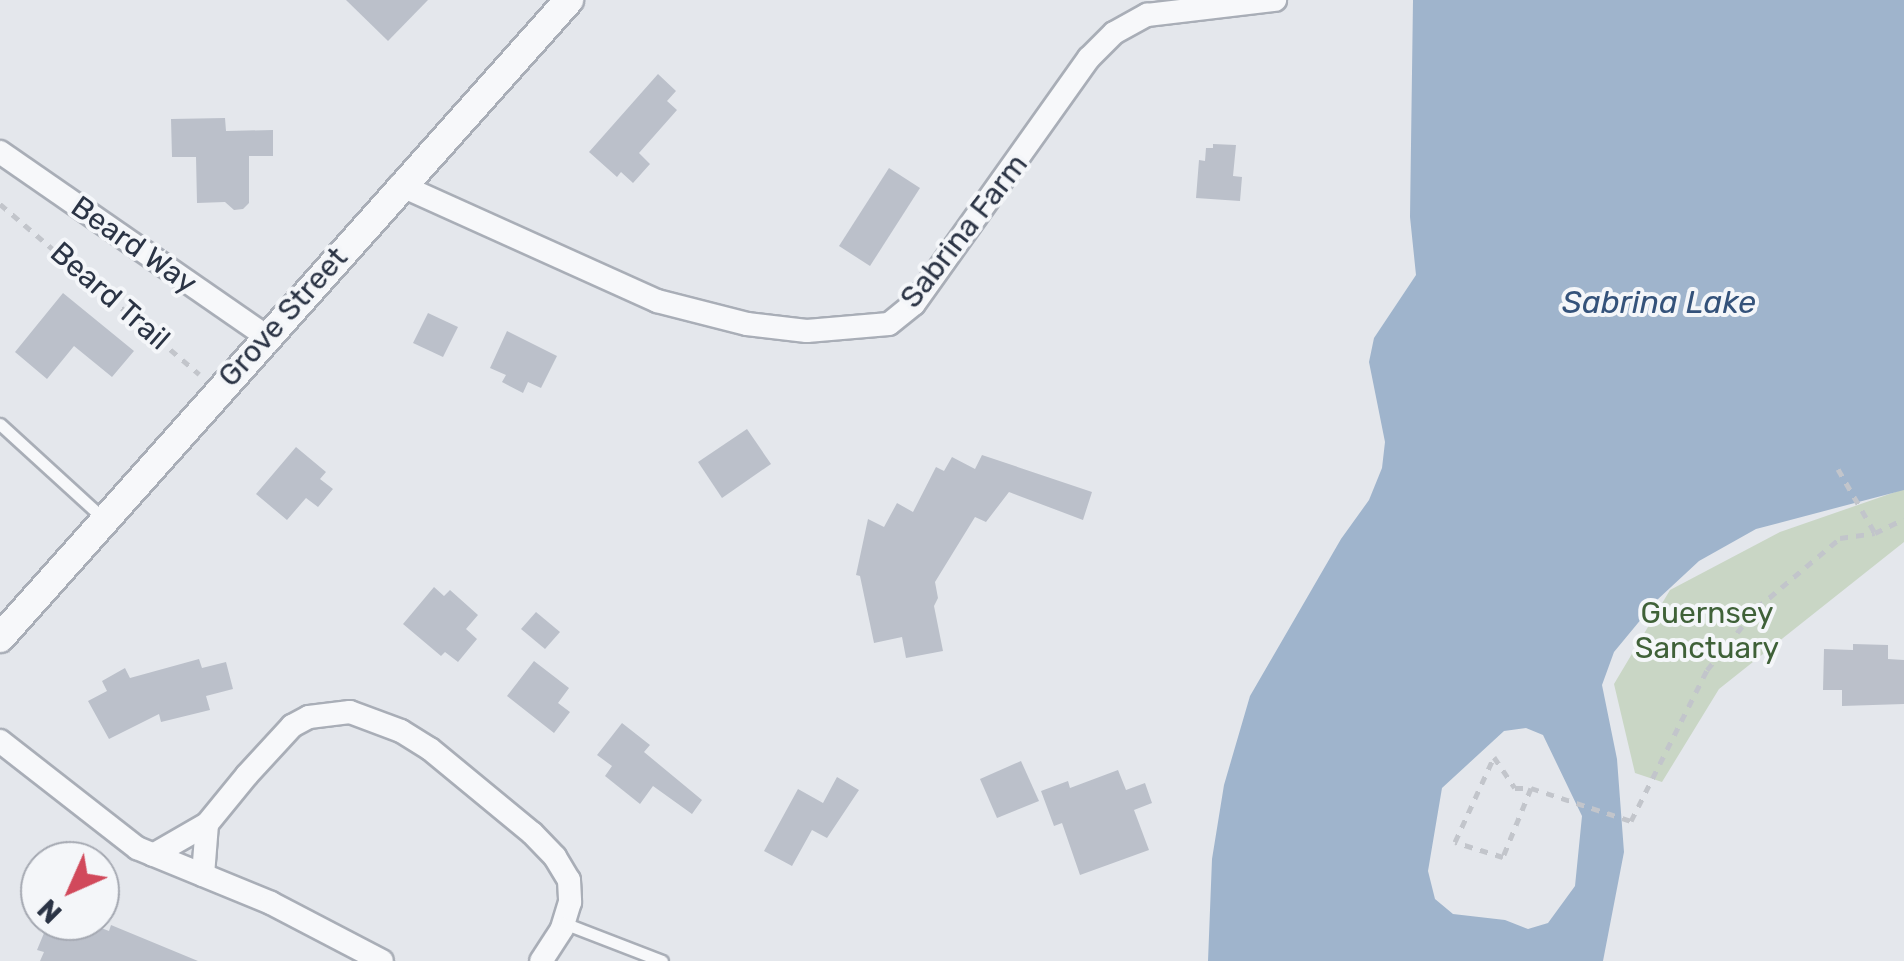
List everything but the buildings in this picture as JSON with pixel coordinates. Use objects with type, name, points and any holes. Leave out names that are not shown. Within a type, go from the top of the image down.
[{"type":"street","name":"Grove Street","points":[[0,638],[569,0]]},
{"type":"street","name":"Sabrina Farm","points":[[400,185],[656,302],[746,324],[807,331],[890,324],[914,304],[1089,58],[1114,33],[1147,14],[1263,1]]},
{"type":"street","name":"Beard Way","points":[[0,152],[267,338]]},
{"type":"street","points":[[152,855],[207,824],[292,726],[329,712],[360,714],[430,749],[532,832],[568,880],[570,902],[564,923],[541,961]]},
{"type":"street","points":[[0,741],[92,816],[152,855],[314,924],[382,961]]},
{"type":"street","points":[[203,876],[207,824]]},
{"type":"lane","points":[[0,424],[106,521]]},
{"type":"lane","points":[[564,923],[662,961]]},
{"type":"path","name":"Beard Trail","points":[[0,204],[218,390]]},
{"type":"path","points":[[1838,468],[1875,533]]},
{"type":"path","points":[[1532,788],[1503,856],[1456,842],[1494,757],[1515,788],[1532,788],[1630,821],[1708,670],[1757,608],[1840,538],[1875,533],[1904,519]]},
{"type":"green space","name":"Guernsey Sanctuary","points":[[1904,489],[1904,542],[1719,689],[1662,782],[1635,773],[1614,684],[1670,590],[1780,532]]},
{"type":"water","name":"Sabrina Lake","points":[[1413,0],[1904,0],[1904,490],[1756,529],[1699,561],[1657,600],[1614,652],[1602,685],[1617,759],[1624,852],[1603,961],[1208,961],[1212,859],[1224,785],[1250,696],[1341,539],[1369,500],[1382,468],[1385,442],[1369,362],[1374,338],[1416,275],[1410,217]],"holes":[[[1526,728],[1543,735],[1582,816],[1575,886],[1548,923],[1528,929],[1505,920],[1453,914],[1435,899],[1428,871],[1442,788],[1504,731]]]}]
